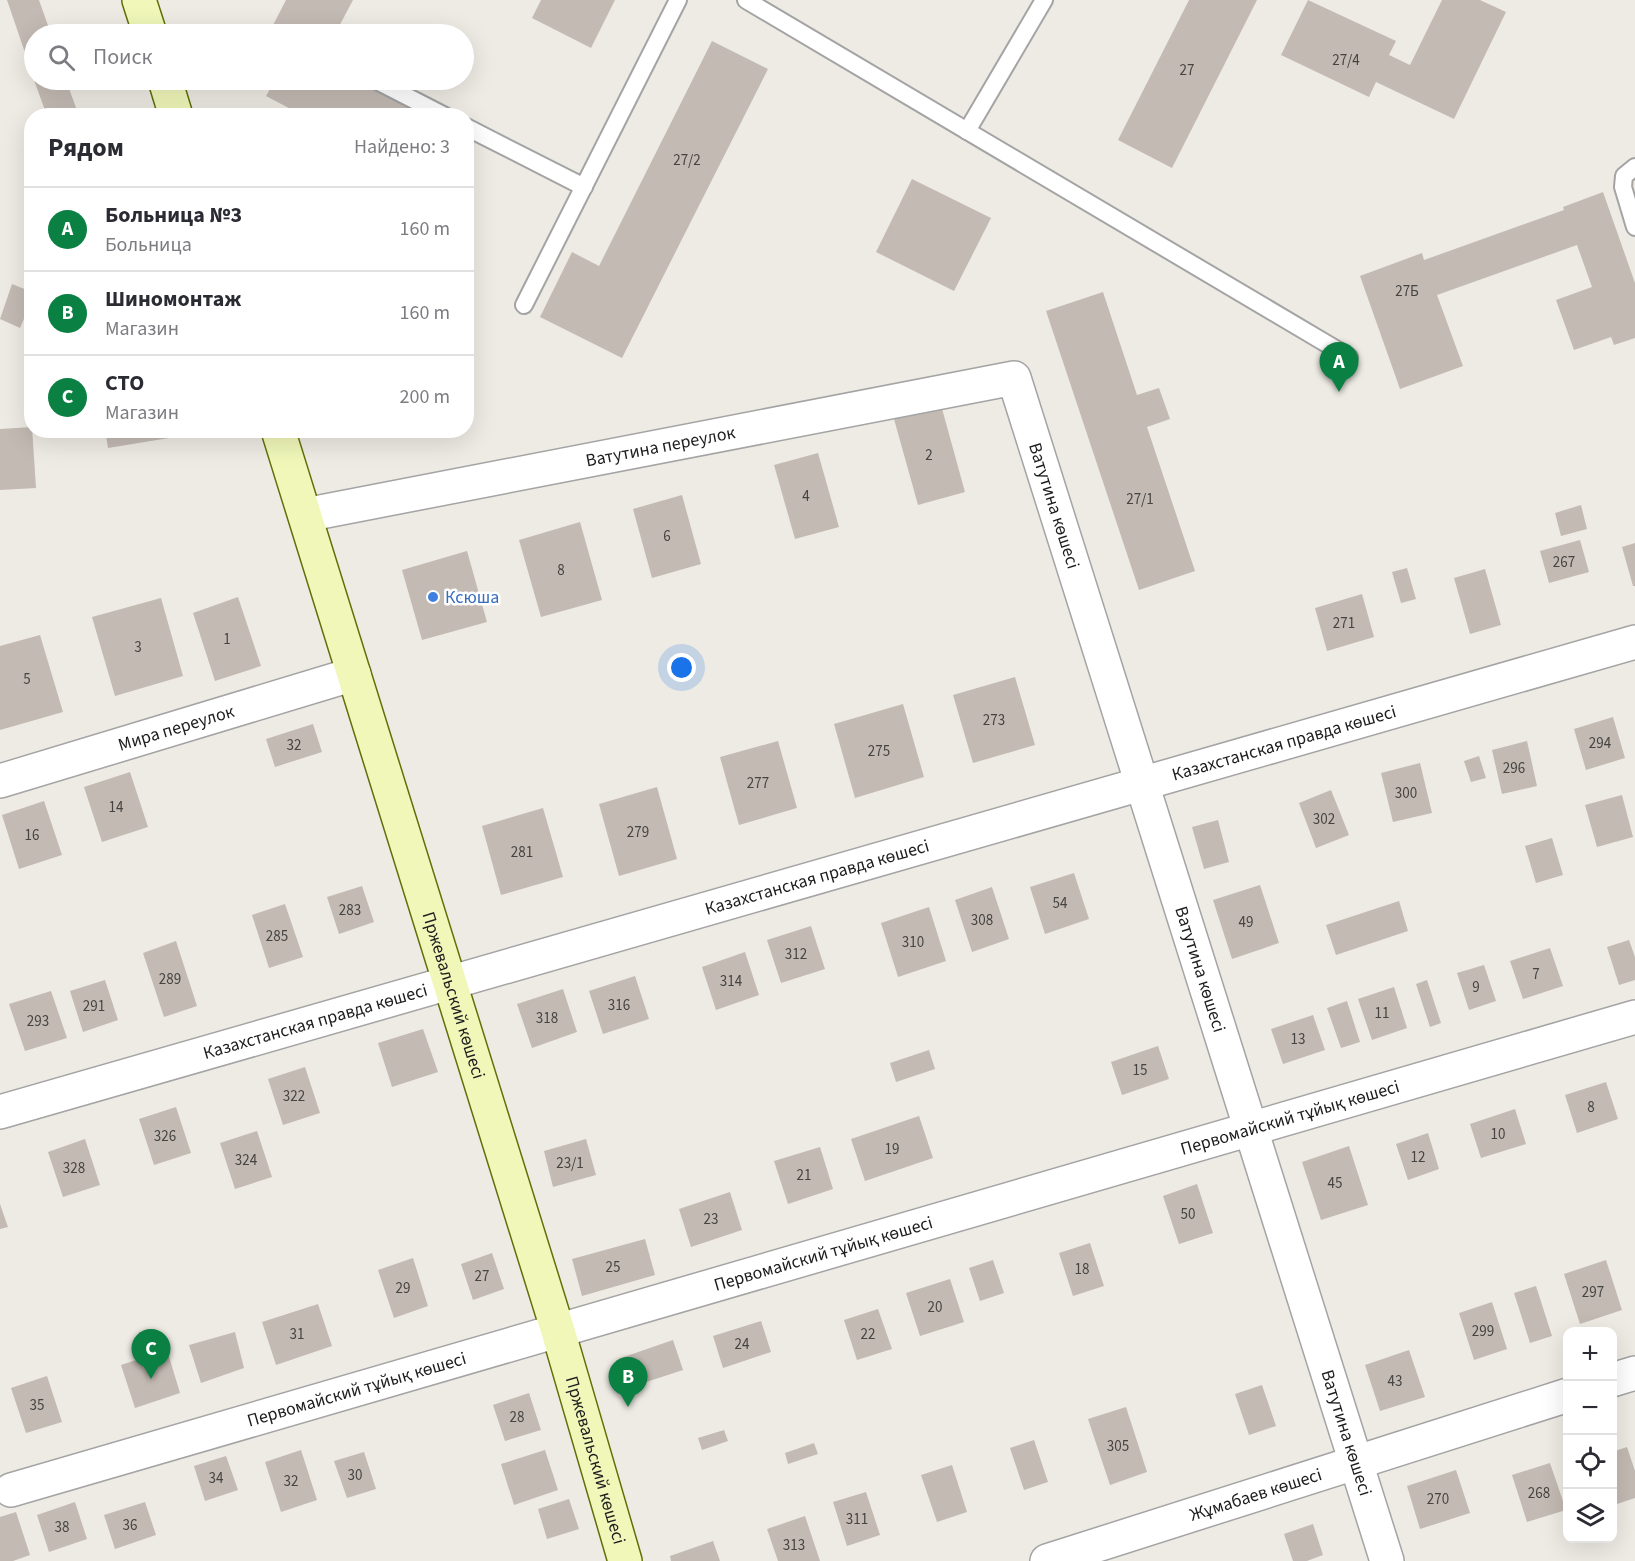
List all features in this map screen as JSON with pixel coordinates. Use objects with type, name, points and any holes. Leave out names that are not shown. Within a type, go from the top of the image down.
[{"type":"street","points":[[139,0],[147,24]]},
{"type":"street","points":[[168,90],[174,108]]},
{"type":"street","name":"Ватутина переулок","points":[[305,515],[1014,378]]},
{"type":"street","name":"Ватутина көшесі","points":[[1014,378],[1387,1561]]},
{"type":"street","name":"Пржевальский көшесі","points":[[281,438],[558,1330],[625,1561]]},
{"type":"street","name":"Казахстанская правда көшесі","points":[[0,1112],[1635,642]]},
{"type":"street","name":"Мира переулок","points":[[0,781],[354,674]]},
{"type":"street","name":"Первомайский тұйық көшесі","points":[[11,1490],[1635,1017]]},
{"type":"street","points":[[1617,1378],[1635,1373]]},
{"type":"street","name":"Жұмабаев көшесі","points":[[1047,1561],[1563,1397]]},
{"type":"lane","points":[[524,305],[678,0]]},
{"type":"lane","points":[[746,0],[1349,357]]},
{"type":"lane","points":[[967,131],[1044,0]]},
{"type":"lane","points":[[394,90],[429,108]]},
{"type":"lane","points":[[474,131],[584,187]]},
{"type":"lane","points":[[1635,167],[1624,176],[1623,187],[1635,227]]},
{"type":"building","points":[[7,0],[39,0],[47,24],[24,24],[24,50]]},
{"type":"building","points":[[286,0],[353,0],[340,24],[274,24]]},
{"type":"building","points":[[541,0],[615,0],[591,48],[532,18]]},
{"type":"building","points":[[1189,0],[1257,0],[1172,168],[1118,140]]},
{"type":"building","points":[[1308,0],[1396,41],[1389,55],[1410,65],[1442,0],[1480,0],[1506,12],[1454,119],[1376,82],[1369,97],[1281,55]]},
{"type":"building","points":[[712,41],[768,69],[622,358],[540,317],[572,252],[599,266]]},
{"type":"building","points":[[38,90],[70,90],[76,108],[44,108]]},
{"type":"building","points":[[269,90],[386,90],[421,108],[289,108],[266,96]]},
{"type":"building","points":[[912,179],[991,218],[954,291],[876,252]]},
{"type":"building","points":[[1603,192],[1635,283],[1635,338],[1614,345],[1611,337],[1574,350],[1556,300],[1592,287],[1577,245],[1437,295],[1463,366],[1400,389],[1360,276],[1422,253],[1424,260],[1564,210],[1563,207]]},
{"type":"building","points":[[12,284],[24,289],[24,319],[20,328],[0,319]]},
{"type":"building","points":[[1103,292],[1137,395],[1159,388],[1170,419],[1147,427],[1195,571],[1139,590],[1046,311]]},
{"type":"building","points":[[941,405],[965,492],[918,505],[894,419]]},
{"type":"building","points":[[24,428],[24,438],[33,438],[36,488],[0,490],[0,429]]},
{"type":"building","points":[[106,438],[169,438],[108,448]]},
{"type":"building","points":[[818,453],[839,527],[795,539],[774,465]]},
{"type":"building","points":[[682,495],[701,564],[652,578],[633,509]]},
{"type":"building","points":[[1581,505],[1587,529],[1561,536],[1555,513]]},
{"type":"building","points":[[580,522],[602,600],[541,617],[519,540]]},
{"type":"building","points":[[1580,540],[1589,572],[1549,583],[1540,551]]},
{"type":"building","points":[[1635,543],[1635,586],[1633,586],[1622,547]]},
{"type":"building","points":[[467,551],[487,622],[422,640],[402,570]]},
{"type":"building","points":[[1407,568],[1416,599],[1401,603],[1392,572]]},
{"type":"building","points":[[1485,569],[1501,625],[1470,634],[1454,578]]},
{"type":"building","points":[[1362,594],[1374,637],[1327,651],[1315,608]]},
{"type":"building","points":[[238,597],[261,666],[215,681],[193,613]]},
{"type":"building","points":[[161,598],[183,676],[115,696],[92,617]]},
{"type":"building","points":[[40,635],[63,712],[0,730],[0,646]]},
{"type":"building","points":[[1015,677],[1035,745],[973,763],[953,695]]},
{"type":"building","points":[[903,704],[924,777],[855,798],[834,724]]},
{"type":"building","points":[[1613,717],[1625,758],[1586,770],[1574,729]]},
{"type":"building","points":[[313,724],[322,752],[275,767],[266,739]]},
{"type":"building","points":[[778,741],[797,808],[739,825],[720,757]]},
{"type":"building","points":[[1527,741],[1537,786],[1502,794],[1492,750]]},
{"type":"building","points":[[1479,756],[1486,778],[1471,782],[1464,761]]},
{"type":"building","points":[[1420,763],[1432,813],[1393,822],[1381,773]]},
{"type":"building","points":[[130,772],[148,827],[102,842],[84,787]]},
{"type":"building","points":[[657,787],[677,859],[619,876],[599,804]]},
{"type":"building","points":[[1331,790],[1349,835],[1316,848],[1299,803]]},
{"type":"building","points":[[1622,795],[1633,837],[1597,847],[1585,805]]},
{"type":"building","points":[[44,801],[62,855],[19,869],[2,815]]},
{"type":"building","points":[[543,808],[563,877],[501,895],[482,826]]},
{"type":"building","points":[[1218,820],[1229,862],[1204,869],[1192,827]]},
{"type":"building","points":[[1552,838],[1563,875],[1536,883],[1525,846]]},
{"type":"building","points":[[1074,873],[1089,919],[1045,934],[1030,887]]},
{"type":"building","points":[[1260,885],[1279,943],[1232,959],[1213,900]]},
{"type":"building","points":[[362,886],[374,922],[339,934],[327,897]]},
{"type":"building","points":[[992,887],[1009,939],[972,952],[955,900]]},
{"type":"building","points":[[1399,901],[1408,931],[1336,955],[1326,925]]},
{"type":"building","points":[[285,904],[303,957],[269,968],[252,915]]},
{"type":"building","points":[[929,907],[946,961],[898,977],[881,923]]},
{"type":"building","points":[[811,926],[825,969],[781,983],[767,940]]},
{"type":"building","points":[[1629,940],[1635,957],[1635,980],[1619,985],[1607,947]]},
{"type":"building","points":[[176,941],[197,1006],[164,1017],[143,953]]},
{"type":"building","points":[[1550,948],[1563,986],[1523,999],[1510,961]]},
{"type":"building","points":[[745,952],[759,995],[716,1010],[702,967]]},
{"type":"building","points":[[1484,965],[1496,1001],[1469,1010],[1457,973]]},
{"type":"building","points":[[635,976],[649,1019],[603,1034],[589,991]]},
{"type":"building","points":[[105,980],[118,1020],[83,1032],[70,991]]},
{"type":"building","points":[[1427,980],[1441,1023],[1430,1027],[1416,984]]},
{"type":"building","points":[[1394,987],[1407,1028],[1372,1040],[1358,999]]},
{"type":"building","points":[[563,989],[577,1032],[532,1048],[517,1004]]},
{"type":"building","points":[[51,991],[67,1038],[25,1051],[9,1004]]},
{"type":"building","points":[[1347,1001],[1360,1042],[1341,1048],[1327,1008]]},
{"type":"building","points":[[1313,1015],[1325,1050],[1283,1064],[1271,1029]]},
{"type":"building","points":[[423,1029],[438,1072],[392,1087],[378,1043]]},
{"type":"building","points":[[1158,1046],[1169,1079],[1122,1095],[1111,1062]]},
{"type":"building","points":[[929,1050],[935,1069],[896,1082],[890,1063]]},
{"type":"building","points":[[305,1067],[320,1113],[283,1125],[268,1079]]},
{"type":"building","points":[[1606,1082],[1618,1119],[1577,1133],[1565,1095]]},
{"type":"building","points":[[176,1107],[191,1153],[154,1165],[139,1119]]},
{"type":"building","points":[[1515,1109],[1526,1144],[1481,1158],[1470,1124]]},
{"type":"building","points":[[919,1116],[933,1158],[865,1181],[851,1139]]},
{"type":"building","points":[[257,1131],[272,1177],[235,1189],[220,1143]]},
{"type":"building","points":[[1428,1133],[1439,1169],[1408,1180],[1396,1144]]},
{"type":"building","points":[[85,1139],[100,1185],[63,1197],[48,1152]]},
{"type":"building","points":[[586,1139],[596,1175],[553,1187],[544,1151]]},
{"type":"building","points":[[1349,1146],[1368,1205],[1321,1220],[1302,1162]]},
{"type":"building","points":[[820,1147],[833,1189],[788,1204],[774,1161]]},
{"type":"building","points":[[1197,1184],[1213,1233],[1179,1244],[1163,1196]]},
{"type":"building","points":[[730,1192],[742,1230],[691,1247],[679,1209]]},
{"type":"building","points":[[0,1204],[8,1227],[0,1229]]},
{"type":"building","points":[[645,1239],[655,1275],[582,1296],[572,1259]]},
{"type":"building","points":[[1090,1243],[1104,1286],[1073,1296],[1059,1253]]},
{"type":"building","points":[[492,1253],[504,1289],[473,1300],[461,1264]]},
{"type":"building","points":[[413,1258],[428,1306],[394,1318],[378,1270]]},
{"type":"building","points":[[993,1260],[1004,1293],[980,1301],[969,1268]]},
{"type":"building","points":[[1606,1260],[1622,1310],[1580,1324],[1564,1274]]},
{"type":"building","points":[[950,1279],[964,1322],[920,1336],[906,1293]]},
{"type":"building","points":[[1536,1286],[1552,1336],[1530,1343],[1514,1293]]},
{"type":"building","points":[[1492,1302],[1507,1349],[1474,1360],[1459,1313]]},
{"type":"building","points":[[318,1304],[332,1346],[276,1365],[262,1322]]},
{"type":"building","points":[[878,1309],[892,1349],[857,1360],[844,1320]]},
{"type":"building","points":[[761,1321],[771,1352],[723,1368],[713,1336]]},
{"type":"building","points":[[235,1332],[244,1368],[201,1383],[189,1345]]},
{"type":"building","points":[[673,1340],[683,1370],[628,1388],[618,1359]]},
{"type":"building","points":[[167,1350],[180,1393],[135,1408],[121,1365]]},
{"type":"building","points":[[1409,1350],[1425,1397],[1380,1411],[1365,1365]]},
{"type":"building","points":[[47,1376],[62,1422],[26,1433],[11,1388]]},
{"type":"building","points":[[1262,1385],[1276,1426],[1249,1435],[1235,1394]]},
{"type":"building","points":[[529,1393],[541,1430],[505,1441],[493,1405]]},
{"type":"building","points":[[1126,1407],[1147,1472],[1110,1485],[1088,1419]]},
{"type":"building","points":[[724,1430],[728,1441],[702,1450],[698,1438]]},
{"type":"building","points":[[1034,1440],[1048,1482],[1024,1490],[1010,1448]]},
{"type":"building","points":[[814,1443],[818,1454],[788,1464],[785,1453]]},
{"type":"building","points":[[1627,1447],[1635,1471],[1635,1498],[1617,1504],[1617,1489],[1617,1450]]},
{"type":"building","points":[[301,1450],[317,1500],[281,1512],[265,1462]]},
{"type":"building","points":[[545,1450],[558,1490],[514,1505],[501,1464]]},
{"type":"building","points":[[364,1452],[376,1489],[347,1498],[334,1461]]},
{"type":"building","points":[[226,1456],[238,1490],[205,1501],[194,1466]]},
{"type":"building","points":[[1550,1463],[1563,1501],[1563,1511],[1527,1522],[1512,1475]]},
{"type":"building","points":[[952,1465],[967,1512],[937,1522],[921,1475]]},
{"type":"building","points":[[1456,1470],[1470,1513],[1420,1529],[1407,1486]]},
{"type":"building","points":[[866,1492],[880,1535],[847,1546],[833,1502]]},
{"type":"building","points":[[569,1499],[579,1529],[547,1539],[538,1509]]},
{"type":"building","points":[[75,1502],[87,1539],[49,1552],[37,1515]]},
{"type":"building","points":[[145,1502],[156,1535],[115,1549],[104,1515]]},
{"type":"building","points":[[16,1512],[30,1555],[13,1561],[0,1561],[0,1517]]},
{"type":"building","points":[[805,1516],[820,1561],[778,1561],[767,1529]]},
{"type":"building","points":[[1313,1524],[1323,1555],[1307,1561],[1293,1561],[1284,1534]]},
{"type":"building","points":[[713,1541],[720,1561],[671,1561],[670,1556]]},
{"type":"place","name":"Больница №3","points":[[1339,392]]},
{"type":"place","name":"Ксюша","points":[[433,597]]},
{"type":"place","name":"СТО","points":[[151,1379]]},
{"type":"place","name":"Шиномонтаж","points":[[628,1407]]}]
